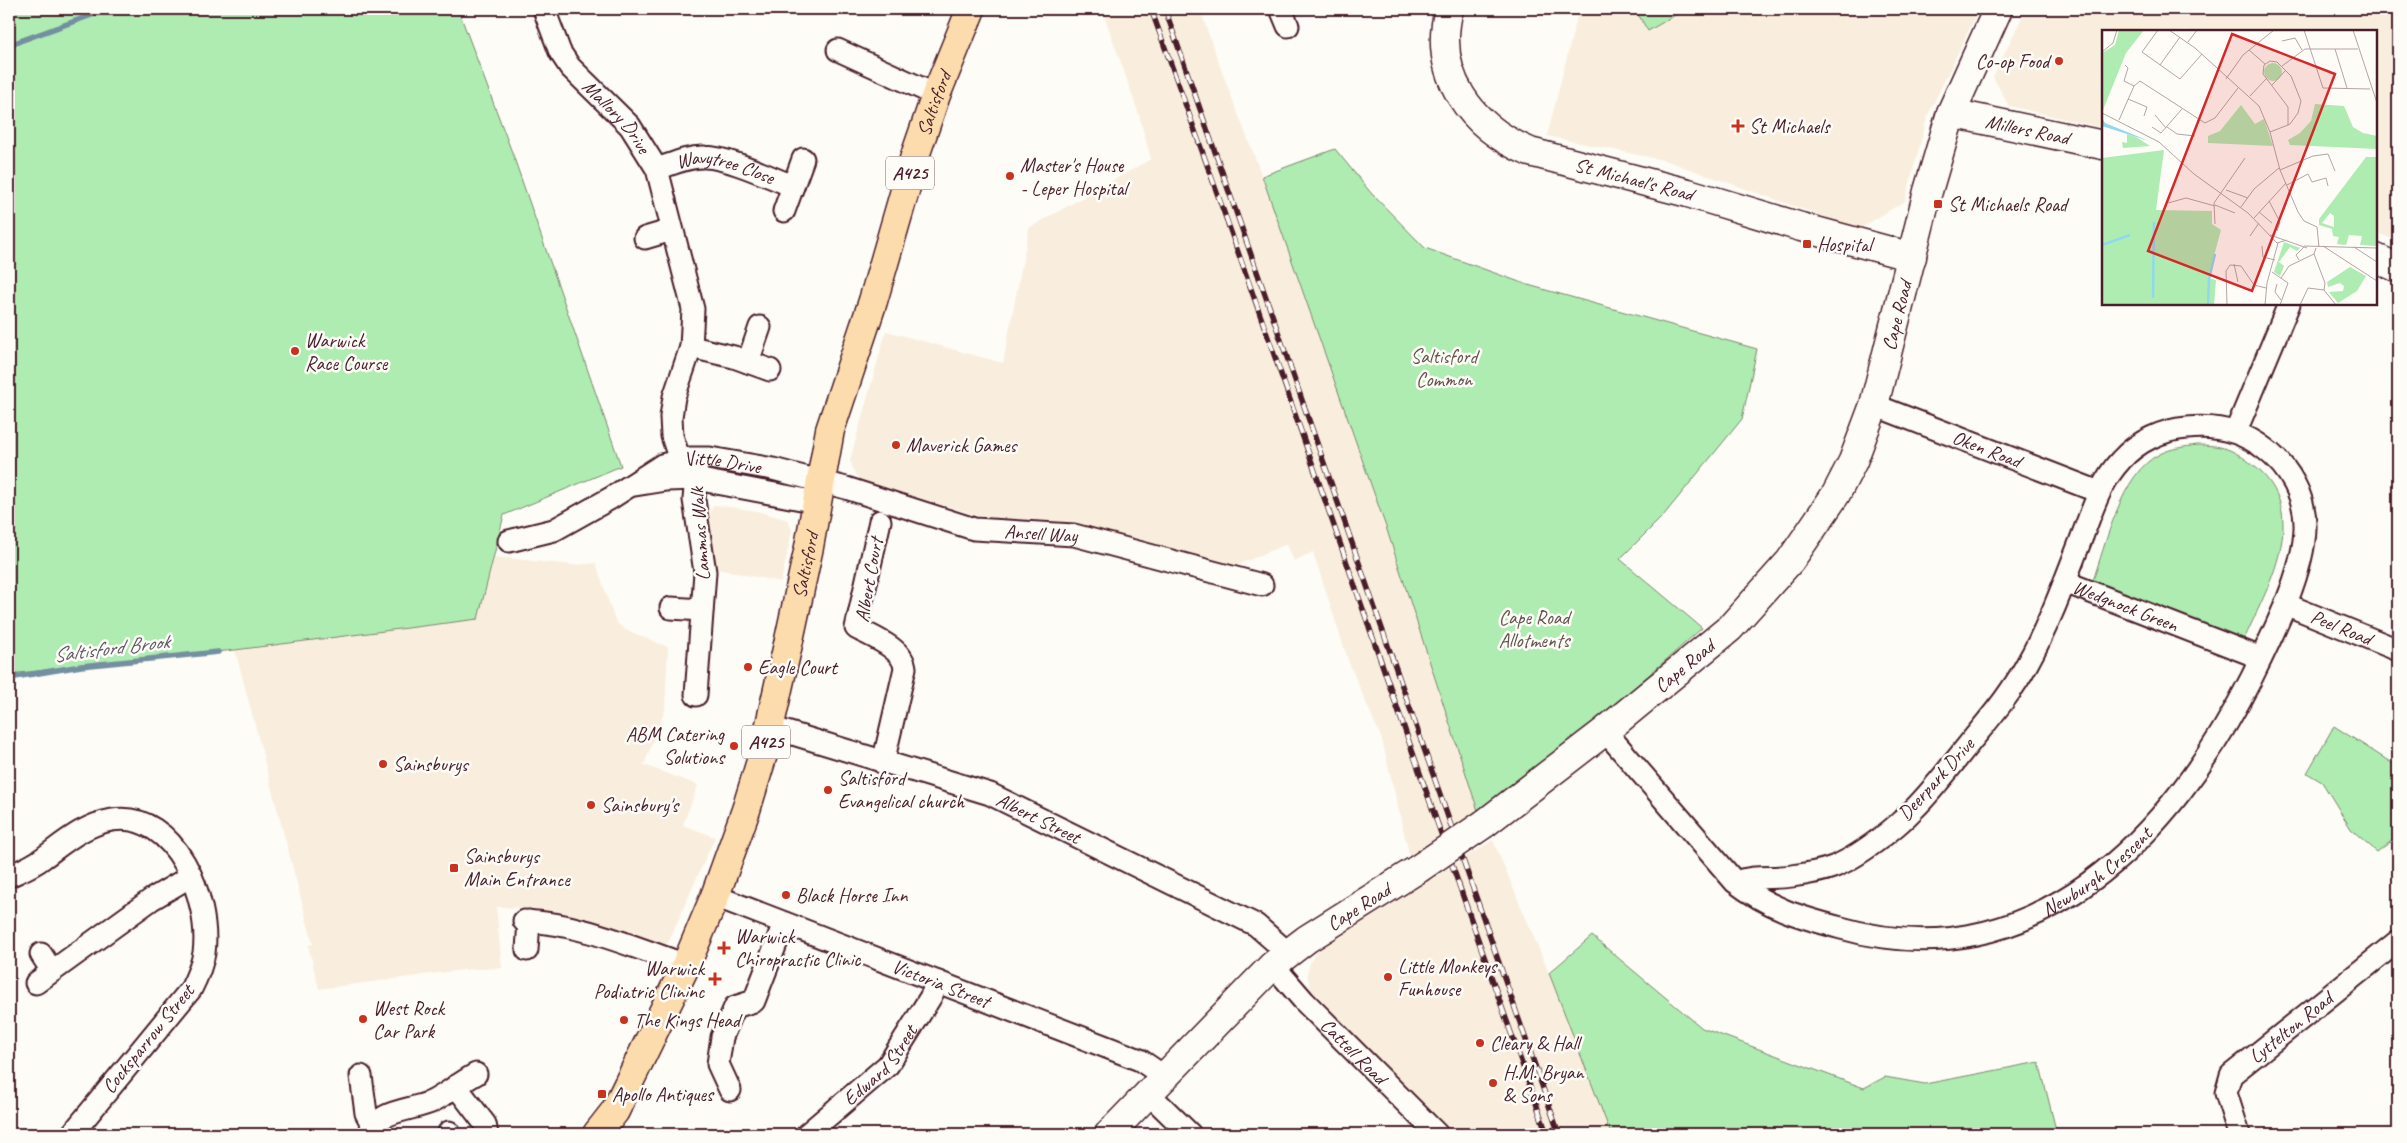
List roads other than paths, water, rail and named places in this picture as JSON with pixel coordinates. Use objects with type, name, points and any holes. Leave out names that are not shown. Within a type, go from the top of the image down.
[{"type":"main road","name":"Saltisford","points":[[613,1123],[686,965],[715,896],[746,810],[770,727],[808,555],[832,423],[872,301],[915,156],[936,95],[971,9]]},
{"type":"main road","name":"A425","points":[[597,1134],[613,1123]]},
{"type":"street","name":"St Michael's Road","points":[[1448,9],[1445,27],[1447,59],[1460,97],[1486,126],[1514,145],[1530,152],[1729,204],[1801,227],[1912,257]]},
{"type":"street","name":"Cape Road","points":[[1109,1134],[1280,959],[1346,912],[1418,868],[1484,824],[1605,731],[1730,628],[1790,561],[1845,478],[1864,437],[1874,405],[1928,191],[1951,113],[1998,9]]},
{"type":"street","name":"Mallory Drive","points":[[547,10],[560,52],[570,67],[630,126],[657,169],[693,309],[691,347],[674,397],[671,417],[672,436],[690,469]]},
{"type":"street","points":[[838,50],[936,95]]},
{"type":"street","name":"Millers Road","points":[[1951,113],[2102,145]]},
{"type":"street","name":"Wavytree Close","points":[[657,169],[691,158],[705,157],[719,160],[793,186]]},
{"type":"street","name":"Wavytree Close","points":[[784,211],[802,159]]},
{"type":"street","points":[[645,238],[672,230]]},
{"type":"street","points":[[2377,258],[2398,268]]},
{"type":"street","points":[[2236,431],[2289,305]]},
{"type":"street","points":[[748,362],[760,327]]},
{"type":"street","points":[[691,347],[748,362],[770,370]]},
{"type":"street","name":"Oken Road","points":[[1874,405],[2100,492]]},
{"type":"street","name":"Wedgnock Green","points":[[2261,658],[2065,582],[2100,492],[2111,470],[2124,456],[2151,437],[2164,432],[2194,427],[2236,431],[2260,444],[2278,459],[2294,482],[2304,507],[2306,525],[2304,543],[2285,604]]},
{"type":"street","name":"Vittle Drive","points":[[509,541],[554,530],[630,486],[658,467],[773,469],[819,492]]},
{"type":"street","name":"Lammas Walk","points":[[690,469],[705,572],[696,695]]},
{"type":"street","name":"Ansell Way","points":[[819,492],[858,492],[974,529],[1074,535],[1262,585]]},
{"type":"street","name":"Albert Court","points":[[880,521],[856,628],[901,655],[904,662],[883,763]]},
{"type":"street","name":"Deerpark Drive","points":[[1734,882],[1749,877],[1788,877],[1836,866],[1850,859],[1912,811],[2002,705],[2026,668],[2048,626],[2065,582]]},
{"type":"street","name":"Peel Road","points":[[2285,604],[2362,633],[2398,650]]},
{"type":"street","name":"Newburgh Crescent","points":[[1734,882],[1758,900],[1782,911],[1860,934],[1888,938],[1944,939],[1999,928],[2054,906],[2091,883],[2116,863],[2168,806],[2223,729],[2261,658],[2285,604]]},
{"type":"street","name":"Lammas Walk","points":[[671,608],[702,610]]},
{"type":"street","name":"Albert Street","points":[[770,727],[883,763],[990,794],[1256,925],[1280,959]]},
{"type":"street","points":[[1605,731],[1734,882]]},
{"type":"street","name":"Cocksparrow Street","points":[[9,876],[41,860],[76,833],[99,823],[114,820],[144,823],[157,830],[174,846],[191,876],[202,916],[205,937],[199,973],[181,1003],[72,1134]]},
{"type":"street","points":[[43,969],[191,876]]},
{"type":"street","name":"Victoria Street","points":[[715,896],[1140,1060],[1190,1134]]},
{"type":"street","points":[[527,950],[526,921],[549,922],[602,936],[686,965]]},
{"type":"street","points":[[730,1090],[718,1064],[722,1037],[735,1007],[754,1001],[784,923]]},
{"type":"street","name":"Lyttelton Road","points":[[2239,1134],[2226,1093],[2231,1075],[2398,941]]},
{"type":"street","name":"Cattell Road","points":[[1280,959],[1304,1001],[1437,1134]]},
{"type":"street","name":"Edward Street","points":[[807,1134],[888,1065],[938,982]]},
{"type":"street","points":[[361,1076],[366,1113],[371,1130],[385,1117],[428,1104],[476,1074]]},
{"type":"street","points":[[456,1086],[485,1124],[487,1134]]},
{"type":"waterway","points":[[9,45],[100,12],[124,9]]},
{"type":"waterway","name":"Saltisford Brook","points":[[9,678],[81,666],[218,652]]},
{"type":"railway","points":[[1151,9],[1202,149],[1547,1134]]},
{"type":"railway","points":[[1165,9],[1559,1134]]},
{"type":"place","name":"Co-op Food","points":[[2059,61]]},
{"type":"place","name":"St Michaels","points":[[1738,126]]},
{"type":"place","name":"Master's House - Leper Hospital","points":[[1010,176]]},
{"type":"place","name":"St Michaels Road","points":[[1938,204]]},
{"type":"place","name":"Hospital","points":[[1807,244]]},
{"type":"place","name":"Warwick Race Course","points":[[295,351]]},
{"type":"place","name":"Maverick Games","points":[[896,445]]},
{"type":"place","name":"Eagle Court","points":[[748,667]]},
{"type":"place","name":"ABM Catering Solutions","points":[[734,746]]},
{"type":"place","name":"Sainsburys","points":[[383,764]]},
{"type":"place","name":"Saltisford Evangelical church","points":[[828,790]]},
{"type":"place","name":"Sainsbury's","points":[[591,805]]},
{"type":"place","name":"Sainsburys Main Entrance","points":[[454,868]]},
{"type":"place","name":"Black Horse Inn","points":[[786,895]]},
{"type":"place","name":"Warwick Chiropractic Clinic","points":[[724,948]]},
{"type":"place","name":"Little Monkeys Funhouse","points":[[1388,977]]},
{"type":"place","name":"Warwick Podiatric Clininc","points":[[715,979]]},
{"type":"place","name":"West Rock Car Park","points":[[363,1019]]},
{"type":"place","name":"The Kings Head","points":[[624,1020]]},
{"type":"place","name":"Cleary & Hall","points":[[1480,1043]]},
{"type":"place","name":"H.M. Bryan & Sons","points":[[1493,1083]]},
{"type":"place","name":"Apollo Antiques","points":[[602,1094]]},
{"type":"park label","name":"Saltisford Common","points":[[1444,368]]},
{"type":"park label","name":"Cape Road Allotments","points":[[1534,628]]}]
